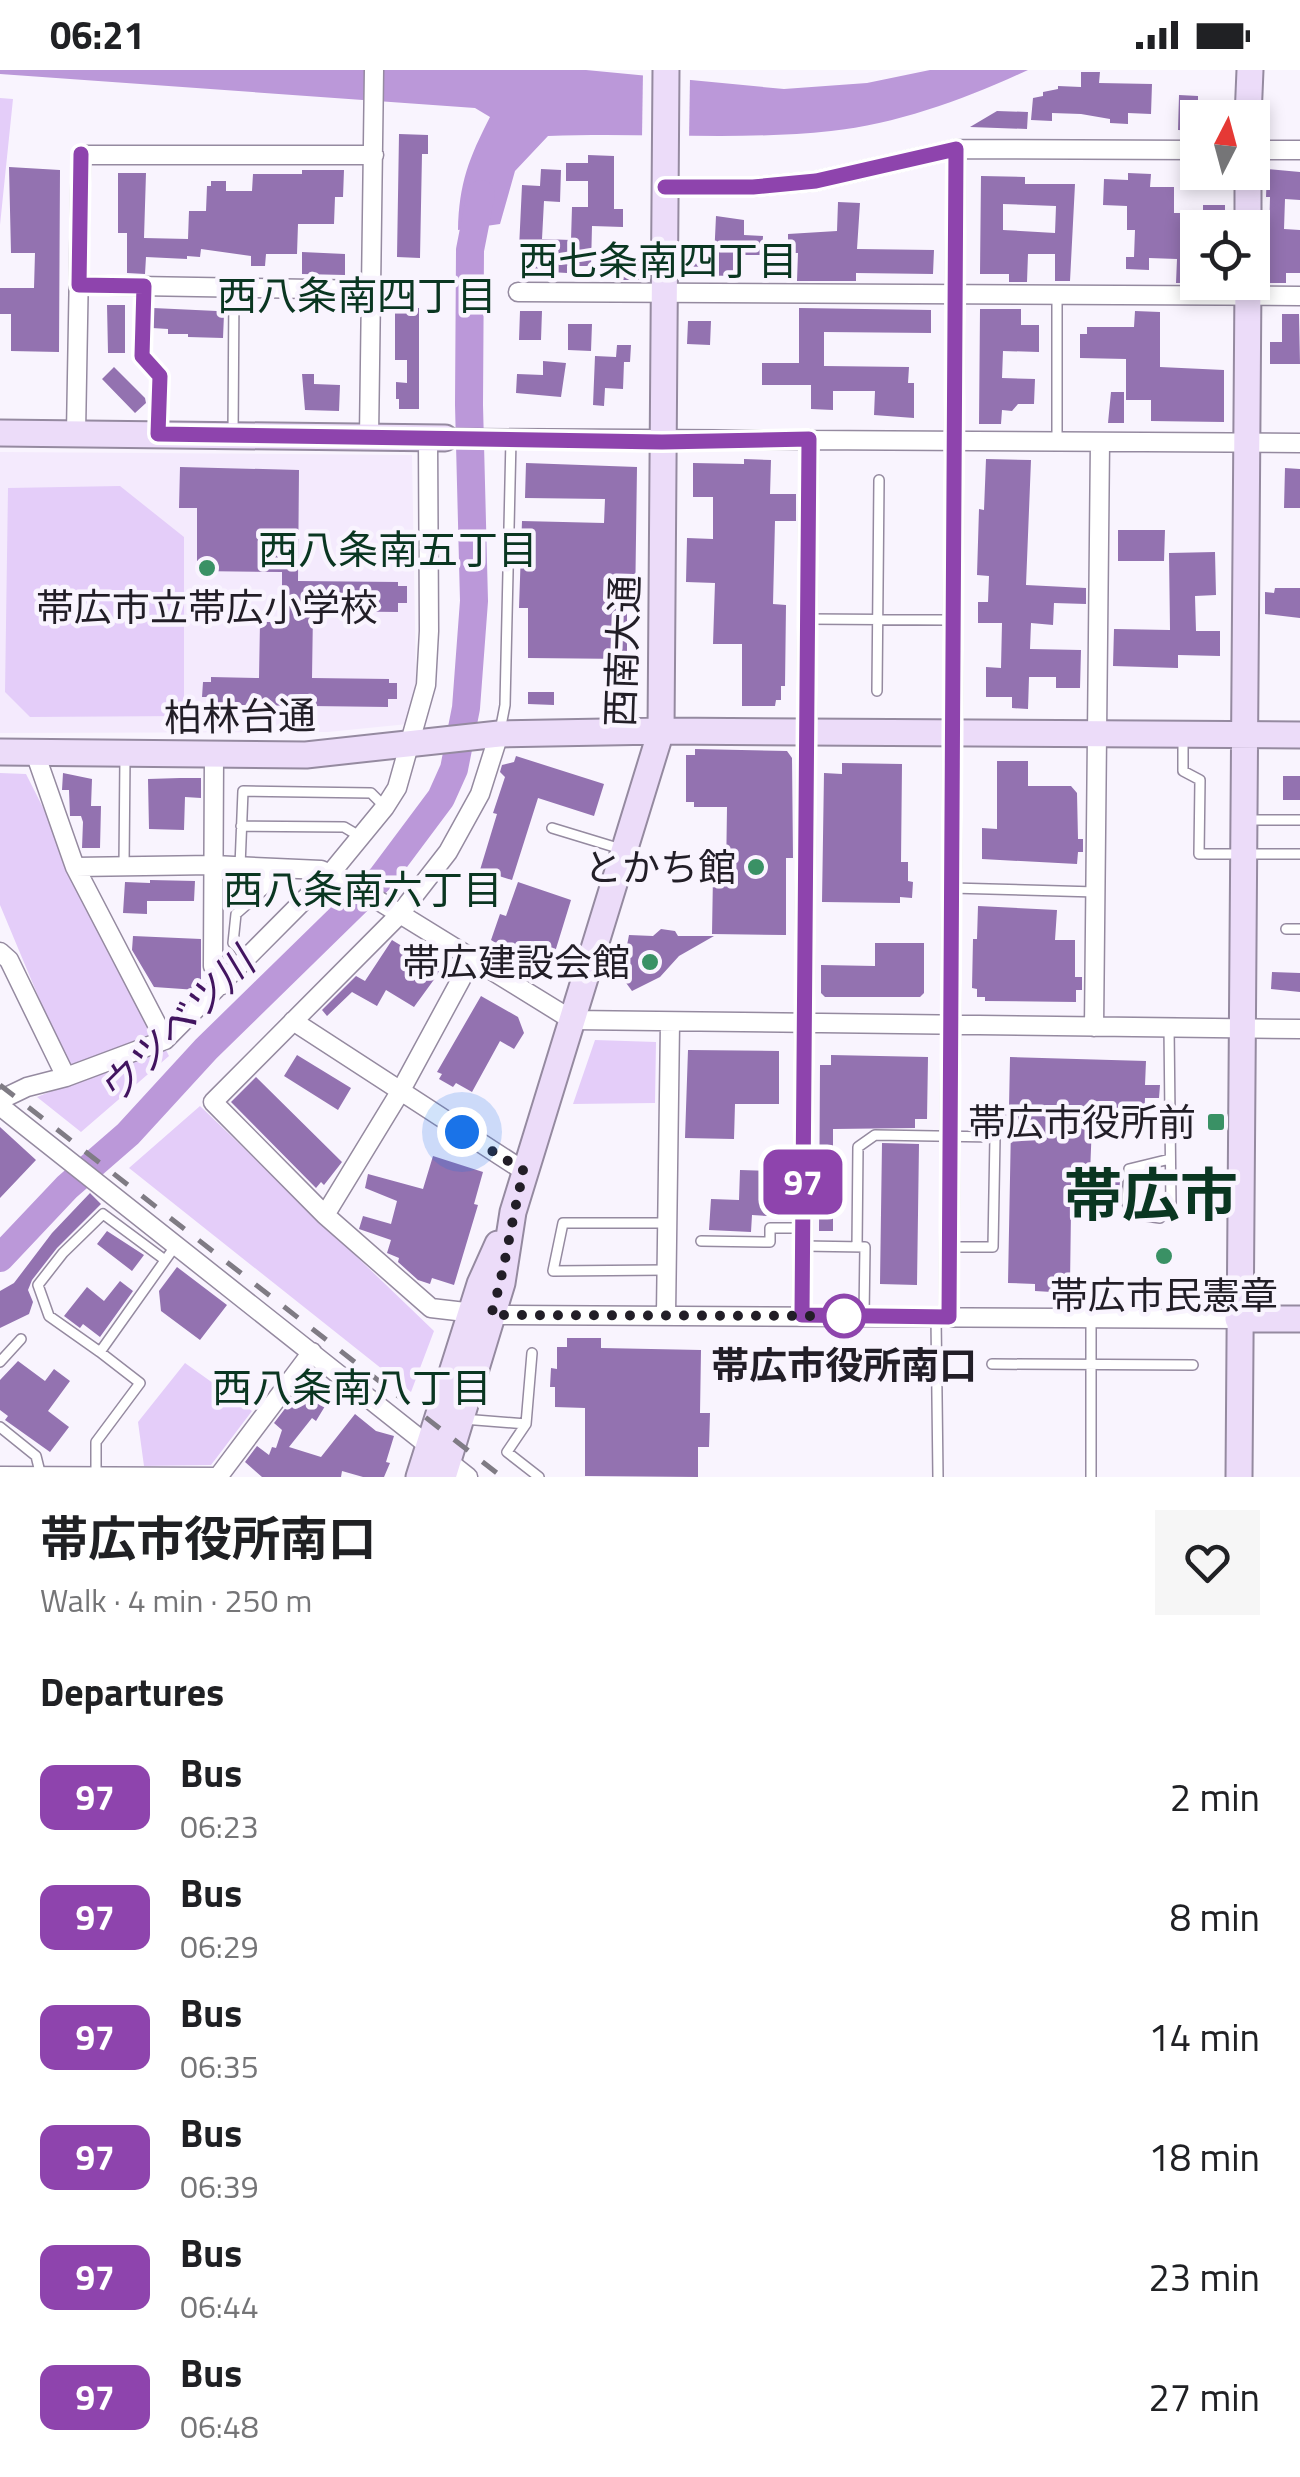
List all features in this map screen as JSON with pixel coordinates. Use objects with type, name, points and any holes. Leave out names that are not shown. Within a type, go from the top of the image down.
[{"type":"street","points":[[369,437],[374,70]]},
{"type":"street","name":"西南大通","points":[[447,1465],[480,1315],[661,731],[666,70]]},
{"type":"street","points":[[1249,100],[1250,70]]},
{"type":"street","points":[[665,187],[753,187],[816,181],[956,149],[1180,150]]},
{"type":"street","points":[[942,1317],[949,1247],[956,149]]},
{"type":"street","points":[[1270,150],[1300,150]]},
{"type":"street","points":[[76,433],[81,154],[374,155]]},
{"type":"street","points":[[79,285],[372,290]]},
{"type":"street","points":[[518,292],[1180,291]]},
{"type":"street","points":[[1270,292],[1300,296]]},
{"type":"street","points":[[1239,1477],[1248,300]]},
{"type":"street","points":[[0,433],[662,442],[809,439],[1300,443]]},
{"type":"street","points":[[436,438],[426,685],[419,744],[398,788],[338,877],[248,958],[166,1040],[66,1077],[26,1087],[0,1103],[94,1181],[170,1252],[312,1352],[447,1465]]},
{"type":"street","points":[[802,1315],[809,439]]},
{"type":"street","points":[[1094,1027],[1100,442]]},
{"type":"street","name":"柏林台通","points":[[0,752],[306,754],[490,735],[661,731],[1300,735]]},
{"type":"street","points":[[490,735],[480,794],[448,852],[294,1022],[212,1102],[326,1214],[431,1308],[480,1315],[1300,1319]]},
{"type":"street","points":[[35,752],[75,866],[166,1040]]},
{"type":"street","points":[[214,755],[213,966],[222,985]]},
{"type":"street","points":[[75,866],[213,865],[321,870],[572,1020],[1300,1029]]},
{"type":"street","points":[[0,952],[10,960],[66,1077]]},
{"type":"street","points":[[326,1214],[400,1092],[472,960]]},
{"type":"street","points":[[294,1022],[524,1171]]},
{"type":"street","points":[[666,1314],[670,1023]]},
{"type":"street","name":"西南大通","points":[[447,1465],[480,1315]]},
{"type":"street","points":[[0,1476],[218,1477],[312,1352]]},
{"type":"street","name":"西南大通","points":[[419,1477],[447,1465]]},
{"type":"lane","points":[[144,286],[142,356],[160,376],[158,434]]},
{"type":"lane","points":[[233,435],[234,288]]},
{"type":"lane","points":[[1057,441],[1058,294]]},
{"type":"lane","points":[[490,735],[505,705],[502,439]]},
{"type":"lane","points":[[877,691],[879,480]]},
{"type":"lane","points":[[808,619],[952,620]]},
{"type":"lane","points":[[1183,734],[1182,772],[1200,780],[1199,854],[1300,854]]},
{"type":"lane","points":[[124,866],[125,754]]},
{"type":"lane","points":[[240,866],[242,791],[372,793],[385,807]]},
{"type":"lane","points":[[1243,820],[1300,820]]},
{"type":"lane","points":[[241,826],[344,827],[362,838]]},
{"type":"lane","points":[[552,828],[625,850]]},
{"type":"lane","points":[[248,958],[233,943],[236,914],[267,887],[268,868]]},
{"type":"lane","points":[[951,888],[1096,892]]},
{"type":"lane","points":[[1286,929],[1300,929]]},
{"type":"lane","points":[[1169,1027],[1171,1206],[1160,1218],[1132,1214],[1127,1204],[1128,1168],[1170,1159]]},
{"type":"lane","points":[[857,1247],[858,1147],[875,1134],[994,1137],[993,1247],[949,1247]]},
{"type":"lane","points":[[96,1476],[96,1442],[140,1382],[49,1316],[38,1285],[63,1253],[103,1214],[170,1252],[100,1352]]},
{"type":"lane","points":[[667,1270],[554,1271],[563,1223],[668,1223]]},
{"type":"lane","points":[[701,1241],[770,1242],[770,1228],[865,1247],[864,1316]]},
{"type":"lane","points":[[938,1477],[942,1317]]},
{"type":"lane","points":[[1091,1318],[1091,1477]]},
{"type":"lane","points":[[0,1362],[22,1338]]},
{"type":"lane","points":[[532,1353],[526,1424],[507,1452],[539,1477]]},
{"type":"lane","points":[[992,1364],[1194,1365]]},
{"type":"lane","points":[[460,1419],[526,1424]]},
{"type":"lane","points":[[0,1427],[36,1456],[41,1476]]},
{"type":"shaded area","points":[[0,70],[586,70],[784,89],[867,83],[930,70],[1028,70],[932,108],[856,128],[761,135],[548,136],[515,171],[500,224],[458,230],[466,171],[490,117],[475,108],[0,74]]},
{"type":"shaded area","points":[[0,98],[13,99],[0,225]]},
{"type":"shaded area","name":"帯広市立帯広小学校","points":[[0,452],[412,455],[416,682],[408,724],[328,732],[0,733]]},
{"type":"shaded area","points":[[120,486],[184,537],[184,716],[30,717],[5,692],[8,488]]},
{"type":"shaded area","points":[[0,773],[26,774],[169,1056],[81,1132],[37,1097],[74,1082],[0,905]]},
{"type":"shaded area","points":[[595,1040],[656,1042],[655,1103],[573,1104]]},
{"type":"shaded area","points":[[200,1106],[434,1331],[411,1392],[129,1168]]},
{"type":"shaded area","points":[[185,1363],[252,1411],[211,1465],[144,1466],[138,1422]]},
{"type":"pier","points":[[643,71],[690,77],[689,140],[642,138]]},
{"type":"building","points":[[1081,72],[1100,72],[1099,83],[1152,84],[1151,114],[1128,113],[1128,124],[1081,114],[1052,113],[1052,121],[1031,120],[1033,98],[1058,86],[1081,87]]},
{"type":"building","points":[[1179,95],[1198,96],[1198,100],[1180,100],[1178,130]]},
{"type":"building","points":[[997,111],[1028,112],[1027,129],[970,127]]},
{"type":"building","points":[[399,134],[428,135],[428,154],[422,154],[420,258],[397,257]]},
{"type":"building","points":[[588,155],[614,156],[614,209],[623,209],[623,227],[592,226],[591,266],[567,266],[567,273],[518,270],[522,185],[540,186],[541,169],[561,170],[560,202],[544,201],[542,239],[571,240],[572,207],[588,207],[588,181],[566,181],[566,163],[588,163]]},
{"type":"building","points":[[9,167],[60,170],[59,352],[11,351],[11,314],[0,314],[0,288],[34,288],[35,253],[11,253]]},
{"type":"building","points":[[1270,169],[1300,172],[1300,200],[1285,199],[1284,229],[1300,230],[1300,273],[1286,273],[1286,283],[1270,283],[1270,197],[1266,197]]},
{"type":"building","points":[[302,170],[344,170],[343,197],[335,197],[334,224],[298,224],[297,254],[266,254],[265,266],[251,266],[251,256],[201,249],[200,257],[187,259],[146,257],[145,274],[127,273],[127,233],[118,233],[118,173],[146,173],[144,238],[188,239],[189,211],[206,211],[207,186],[211,186],[211,181],[226,181],[226,191],[252,191],[253,174],[302,174]]},
{"type":"building","points":[[1128,173],[1151,174],[1150,187],[1174,187],[1174,213],[1180,213],[1180,283],[1176,283],[1177,259],[1149,258],[1149,270],[1126,269],[1126,257],[1134,257],[1135,230],[1127,230],[1127,206],[1103,205],[1104,179],[1128,180]]},
{"type":"building","points":[[981,176],[1025,177],[1025,184],[1075,184],[1070,281],[1055,281],[1055,254],[1028,254],[1027,282],[1009,282],[1009,274],[980,274]],"holes":[[[1003,204],[1056,206],[1055,233],[1003,230]]]},
{"type":"building","points":[[838,202],[860,203],[857,249],[934,250],[933,274],[856,273],[856,281],[797,281],[798,253],[788,253],[788,234],[837,231]]},
{"type":"building","points":[[1203,205],[1225,205],[1225,210],[1203,210]]},
{"type":"building","points":[[716,216],[744,220],[744,235],[763,236],[762,255],[735,255],[735,276],[688,275],[689,259],[714,259]]},
{"type":"building","points":[[302,252],[345,254],[345,275],[302,274]]},
{"type":"building","points":[[618,255],[643,257],[642,280],[617,280]]},
{"type":"building","points":[[107,305],[125,305],[125,353],[108,353]]},
{"type":"building","points":[[395,307],[419,308],[419,409],[399,409],[396,399],[396,382],[407,383],[407,360],[395,360]]},
{"type":"building","points":[[153,308],[224,314],[223,338],[188,337],[152,328]]},
{"type":"building","points":[[799,308],[931,310],[931,333],[824,332],[824,366],[909,367],[908,383],[914,383],[914,418],[874,415],[875,391],[833,391],[833,410],[811,409],[811,385],[762,385],[762,363],[799,363]]},
{"type":"building","points":[[980,309],[1021,309],[1021,325],[1039,325],[1039,352],[1003,351],[1002,378],[1035,379],[1034,404],[1002,410],[1001,424],[979,424]]},
{"type":"building","points":[[520,311],[542,311],[541,340],[519,340]]},
{"type":"building","points":[[1135,311],[1160,312],[1160,367],[1224,370],[1224,422],[1151,421],[1151,400],[1126,400],[1126,359],[1080,358],[1080,334],[1087,334],[1087,327],[1134,327]]},
{"type":"building","points":[[1282,314],[1299,314],[1300,364],[1270,364],[1270,342],[1282,342]]},
{"type":"building","points":[[688,321],[711,321],[710,345],[687,344]]},
{"type":"building","points":[[568,324],[592,324],[591,351],[568,350]]},
{"type":"building","points":[[617,345],[631,345],[630,362],[624,362],[623,389],[605,388],[604,406],[593,405],[595,356],[616,357]]},
{"type":"building","points":[[543,361],[566,363],[561,397],[516,393],[517,374],[543,375]]},
{"type":"building","points":[[114,367],[145,398],[146,403],[135,413],[102,379]]},
{"type":"building","points":[[302,374],[314,374],[314,384],[340,385],[339,411],[305,410]]},
{"type":"building","points":[[1111,392],[1124,392],[1124,423],[1108,423]]},
{"type":"building","points":[[744,459],[771,460],[770,494],[796,494],[796,521],[775,521],[773,604],[786,605],[785,686],[781,686],[781,700],[776,700],[775,706],[742,706],[742,644],[713,644],[715,583],[686,582],[687,538],[713,539],[713,497],[693,497],[693,463],[744,464]]},
{"type":"building","points":[[986,459],[1031,460],[1026,585],[1086,588],[1086,604],[1054,603],[1053,625],[1031,623],[1030,649],[1081,650],[1080,688],[1056,688],[1056,677],[1029,677],[1028,709],[1012,708],[1012,697],[986,697],[986,667],[1001,668],[1002,623],[978,623],[978,602],[988,602],[989,576],[977,575],[979,509],[984,510]]},
{"type":"building","points":[[526,463],[637,467],[635,609],[627,609],[627,659],[528,658],[528,608],[519,608],[522,521],[604,523],[605,499],[525,498]]},
{"type":"building","points":[[180,467],[299,470],[298,581],[398,582],[398,586],[407,586],[407,603],[398,603],[398,612],[313,611],[312,678],[389,679],[389,683],[397,683],[397,699],[388,699],[388,707],[240,705],[240,712],[227,711],[227,706],[211,706],[211,697],[202,697],[203,682],[211,682],[211,677],[259,678],[260,622],[282,622],[282,572],[197,571],[197,508],[179,508]]},
{"type":"building","points":[[1285,468],[1300,469],[1300,508],[1284,508]]},
{"type":"building","points":[[1118,530],[1165,530],[1164,561],[1118,561]]},
{"type":"building","points":[[1215,552],[1216,595],[1195,596],[1196,631],[1220,631],[1220,656],[1178,655],[1178,668],[1113,666],[1114,629],[1170,630],[1169,553]]},
{"type":"building","points":[[1275,588],[1300,588],[1300,618],[1265,614],[1265,592],[1274,593]]},
{"type":"building","points":[[528,692],[554,692],[554,705],[528,704]]},
{"type":"building","points":[[695,749],[787,751],[792,758],[793,858],[786,858],[786,935],[712,934],[713,875],[726,876],[727,807],[694,807],[694,802],[686,802],[686,755],[695,755]]},
{"type":"building","points":[[516,756],[604,784],[594,816],[538,798],[512,880],[480,870],[505,777],[500,772],[502,765],[514,762]]},
{"type":"building","points":[[997,761],[1028,761],[1028,786],[1071,786],[1077,793],[1078,839],[1083,839],[1083,852],[1078,852],[1077,864],[982,859],[982,828],[997,829]]},
{"type":"building","points":[[842,763],[902,764],[901,862],[908,862],[912,898],[900,897],[900,903],[822,902],[824,773],[842,774]]},
{"type":"building","points":[[63,773],[92,779],[91,806],[101,806],[100,848],[82,848],[83,822],[81,816],[70,816],[69,790],[62,790]]},
{"type":"building","points":[[1283,776],[1300,776],[1300,800],[1283,800]]},
{"type":"building","points":[[201,778],[201,798],[185,797],[184,830],[149,829],[148,779]]},
{"type":"building","points":[[195,881],[194,901],[147,901],[147,914],[123,913],[125,882]]},
{"type":"building","points":[[518,882],[571,900],[551,965],[535,967],[491,940],[500,914],[506,916]]},
{"type":"building","points":[[978,906],[1057,910],[1055,940],[1075,940],[1075,977],[1082,977],[1082,990],[1076,990],[1076,1002],[985,1001],[985,997],[977,997],[977,989],[972,988]]},
{"type":"building","name":"帯広建設会館","points":[[661,929],[675,931],[678,936],[714,936],[679,956],[660,977],[632,991],[621,976],[629,935],[653,936]]},
{"type":"building","points":[[133,936],[201,939],[201,986],[197,990],[154,987],[132,950]]},
{"type":"building","points":[[392,940],[441,970],[414,1007],[386,990],[377,1006],[352,992],[327,1016],[322,1010],[356,976],[365,981]]},
{"type":"building","points":[[875,943],[924,943],[924,993],[920,997],[825,997],[821,993],[821,965],[875,966]]},
{"type":"building","points":[[1272,972],[1300,973],[1300,992],[1271,989]]},
{"type":"building","points":[[481,996],[518,1017],[524,1033],[514,1049],[500,1041],[472,1092],[439,1079],[442,1074],[437,1072]]},
{"type":"building","points":[[688,1050],[779,1051],[779,1104],[735,1104],[734,1139],[685,1138]]},
{"type":"building","points":[[297,1055],[351,1088],[338,1110],[284,1076]]},
{"type":"building","points":[[831,1055],[928,1057],[927,1119],[915,1119],[915,1128],[833,1129],[833,1231],[819,1231],[820,1065],[831,1065]]},
{"type":"building","points":[[1010,1057],[1146,1061],[1145,1085],[1160,1085],[1159,1098],[1145,1098],[1144,1125],[1092,1124],[1090,1173],[1094,1173],[1094,1181],[1120,1181],[1119,1195],[1095,1194],[1090,1210],[1071,1210],[1070,1284],[1052,1284],[1052,1292],[1035,1291],[1035,1284],[1008,1283],[1011,1126],[1010,1121],[999,1121],[999,1108],[1009,1108]]},
{"type":"building","points":[[256,1077],[342,1162],[324,1185],[321,1182],[316,1188],[231,1102]]},
{"type":"building","points":[[0,1127],[36,1160],[0,1198]]},
{"type":"building","points":[[882,1143],[919,1144],[917,1285],[880,1284]]},
{"type":"building","points":[[433,1156],[483,1172],[474,1204],[478,1205],[454,1285],[432,1278],[430,1284],[418,1280],[398,1262],[399,1258],[387,1253],[391,1240],[359,1229],[363,1216],[391,1224],[397,1201],[365,1188],[368,1174],[423,1189]]},
{"type":"building","points":[[740,1170],[781,1175],[769,1196],[768,1216],[752,1215],[751,1232],[709,1230],[711,1199],[739,1200]]},
{"type":"building","points":[[90,1193],[101,1204],[57,1248],[32,1280],[28,1290],[33,1302],[29,1314],[0,1328],[0,1291],[14,1283],[52,1233]]},
{"type":"building","points":[[107,1231],[144,1255],[132,1271],[97,1244]]},
{"type":"building","points":[[177,1267],[227,1305],[200,1340],[161,1311],[159,1291]]},
{"type":"building","points":[[120,1281],[133,1291],[100,1337],[64,1316],[87,1287],[104,1301]]},
{"type":"building","points":[[567,1338],[601,1338],[601,1348],[701,1350],[700,1413],[710,1413],[709,1447],[698,1447],[698,1477],[585,1476],[585,1408],[555,1407],[555,1387],[550,1387],[551,1368],[557,1369],[557,1347],[567,1347]]},
{"type":"building","points":[[18,1361],[45,1381],[54,1369],[70,1381],[48,1411],[69,1427],[50,1452],[5,1420],[8,1416],[0,1410],[0,1380]]},
{"type":"building","points":[[310,1376],[333,1393],[316,1421],[312,1418],[289,1447],[321,1457],[355,1414],[376,1431],[394,1436],[384,1477],[342,1471],[341,1477],[262,1477],[245,1462],[257,1446],[269,1455],[272,1447],[276,1448],[282,1430],[274,1423]]},
{"type":"waterway","name":"ウツベツ川","points":[[0,1258],[382,877],[441,798],[454,769],[466,708],[474,601],[470,250],[481,194]]},
{"type":"railway","points":[[0,1085],[502,1477]]},
{"type":"bus line","name":"97","points":[[81,154],[79,285],[144,286],[142,356],[160,376],[158,434],[662,442],[809,439],[802,1315],[949,1317],[956,149],[816,181],[753,187],[665,187]]},
{"type":"place","name":"帯広市立帯広小学校","points":[[207,568]]},
{"type":"place","name":"とかち館","points":[[756,867]]},
{"type":"place","name":"帯広建設会館","points":[[650,962]]},
{"type":"place","name":"帯広市役所前","points":[[1216,1122]]},
{"type":"place","name":"帯広市民憲章","points":[[1164,1256]]},
{"type":"place","name":"帯広市役所南口","points":[[844,1316]]},
{"type":"district","name":"西七条南四丁目","points":[[658,260]]},
{"type":"district","name":"西八条南四丁目","points":[[357,295]]},
{"type":"district","name":"西八条南五丁目","points":[[398,549]]},
{"type":"district","name":"西八条南六丁目","points":[[363,889]]},
{"type":"district","name":"帯広市","points":[[1151,1194]]},
{"type":"district","name":"西八条南八丁目","points":[[352,1387]]},
{"type":"route","points":[[462,1132],[524,1171],[512,1212],[502,1282],[491,1315],[844,1316]]}]
